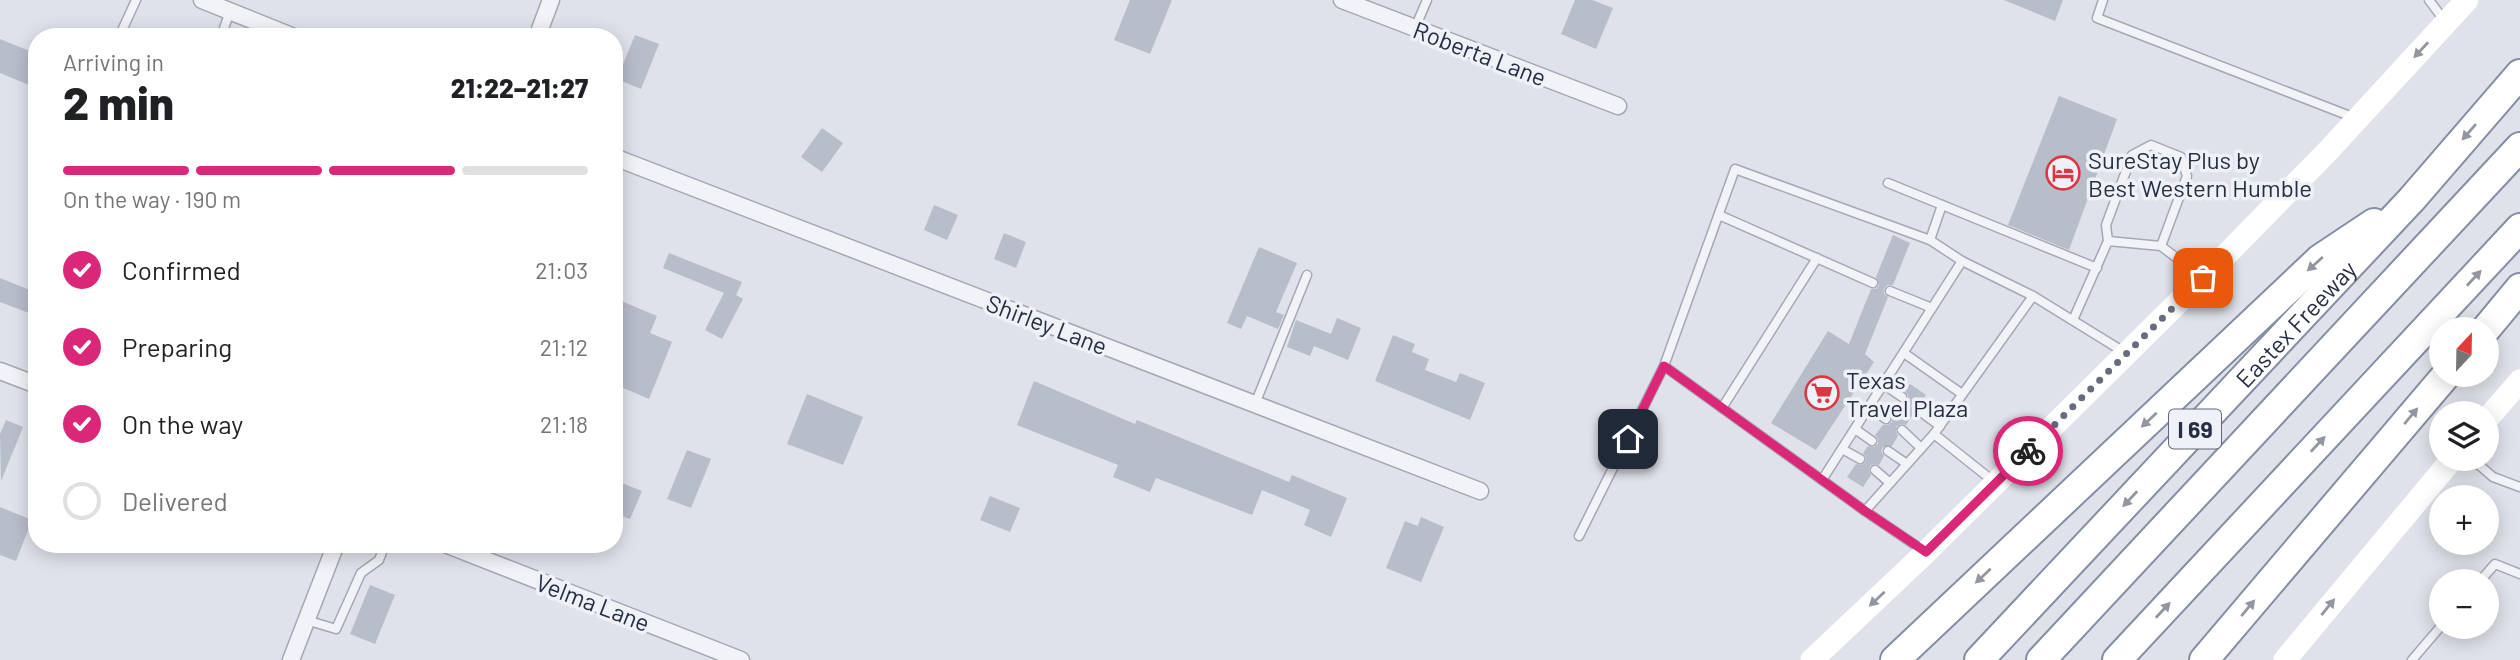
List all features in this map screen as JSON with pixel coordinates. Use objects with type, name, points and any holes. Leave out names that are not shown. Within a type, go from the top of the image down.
[{"type":"highway","name":"Eastex Freeway","points":[[1979,660],[2412,199],[2520,74]]},
{"type":"highway","points":[[2041,660],[2520,146]]},
{"type":"highway","points":[[1895,660],[2320,259],[2412,199]]},
{"type":"highway","points":[[2116,660],[2520,228]]},
{"type":"highway","points":[[2496,317],[2520,288]]},
{"type":"highway","points":[[2204,660],[2436,387]]},
{"type":"main road","points":[[1812,660],[1926,552],[2203,278],[2357,119],[2467,0]]},
{"type":"main road","points":[[2499,405],[2520,381]]},
{"type":"main road","points":[[2285,660],[2442,471]]},
{"type":"street","points":[[202,0],[227,7],[274,28]]},
{"type":"street","points":[[540,28],[551,0]]},
{"type":"street","name":"Roberta Lane","points":[[1342,0],[1618,106]]},
{"type":"street","name":"Shirley Lane","points":[[623,160],[1480,491]]},
{"type":"street","points":[[0,371],[28,382]]},
{"type":"street","points":[[291,660],[332,553]]},
{"type":"street","name":"Velma Lane","points":[[468,553],[741,660]]},
{"type":"lane","points":[[123,28],[136,0]]},
{"type":"lane","points":[[1415,28],[1427,0]]},
{"type":"lane","points":[[2103,0],[2096,18],[2357,119]]},
{"type":"lane","points":[[2429,0],[2446,22]]},
{"type":"lane","points":[[223,28],[227,7]]},
{"type":"lane","points":[[2073,320],[2108,241],[2106,225],[2132,155],[2151,145],[2181,157],[2187,176],[2161,246]]},
{"type":"lane","points":[[1579,536],[1664,366],[1735,169],[1930,240],[1962,261],[2033,296],[2126,354]]},
{"type":"lane","points":[[1888,183],[2097,268]]},
{"type":"lane","points":[[1930,240],[1942,205]]},
{"type":"lane","points":[[1719,215],[1873,283]]},
{"type":"lane","points":[[2108,241],[2161,246],[2203,278]]},
{"type":"lane","points":[[1722,408],[1817,258]]},
{"type":"lane","points":[[1822,480],[1962,261]]},
{"type":"lane","points":[[1255,404],[1307,275]]},
{"type":"lane","points":[[1891,291],[1932,308]]},
{"type":"lane","points":[[1865,511],[1934,434],[2033,296]]},
{"type":"lane","points":[[1904,353],[1962,394]]},
{"type":"lane","points":[[1664,366],[1926,552]]},
{"type":"lane","points":[[1883,384],[1902,397]]},
{"type":"lane","points":[[1869,407],[1886,419]]},
{"type":"lane","points":[[1917,409],[1940,426]]},
{"type":"lane","points":[[1855,429],[1872,441]]},
{"type":"lane","points":[[1902,430],[1921,448]]},
{"type":"lane","points":[[1934,434],[1996,483]]},
{"type":"lane","points":[[1842,449],[1860,459]]},
{"type":"lane","points":[[1888,450],[1906,464]]},
{"type":"lane","points":[[1875,470],[1890,483]]},
{"type":"lane","points":[[2486,471],[2493,477],[2520,486]]},
{"type":"lane","points":[[306,620],[337,629],[361,573],[379,560],[382,553]]},
{"type":"lane","points":[[2491,569],[2495,564],[2520,574]]},
{"type":"lane","points":[[2412,660],[2430,639]]},
{"type":"building","points":[[1130,0],[1172,0],[1150,54],[1114,40]]},
{"type":"building","points":[[1575,0],[1592,0],[1613,8],[1596,49],[1561,34]]},
{"type":"building","points":[[2004,0],[2063,0],[2055,21]]},
{"type":"building","points":[[635,35],[659,44],[641,89],[623,82],[623,64]]},
{"type":"building","points":[[0,39],[28,50],[28,85],[0,73]]},
{"type":"building","name":"SureStay Plus by Best Western Humble","points":[[2059,96],[2117,119],[2069,250],[2008,225]]},
{"type":"building","points":[[822,128],[843,143],[822,172],[801,157]]},
{"type":"building","points":[[934,205],[958,215],[947,240],[924,230]]},
{"type":"building","points":[[1004,233],[1026,242],[1016,268],[994,259]]},
{"type":"building","name":"Texas Travel Plaza","points":[[1893,235],[1910,243],[1893,285],[1887,285],[1884,289],[1884,294],[1888,297],[1865,354],[1874,362],[1816,450],[1771,423],[1828,331],[1849,344],[1871,289],[1876,289],[1879,285],[1876,277]]},
{"type":"building","points":[[1259,247],[1297,263],[1276,312],[1284,315],[1278,329],[1247,316],[1241,329],[1227,323]]},
{"type":"building","points":[[669,253],[742,282],[736,295],[743,299],[722,339],[705,330],[724,293],[663,268]]},
{"type":"building","points":[[0,278],[28,289],[28,313],[0,302]]},
{"type":"building","points":[[623,302],[657,316],[650,333],[672,342],[649,399],[623,388]]},
{"type":"building","points":[[1337,318],[1361,328],[1348,360],[1314,346],[1310,356],[1287,347],[1296,320],[1331,334]]},
{"type":"building","points":[[1393,335],[1415,344],[1412,352],[1429,359],[1425,370],[1456,382],[1460,373],[1485,383],[1470,420],[1375,381]]},
{"type":"building","points":[[1034,381],[1135,424],[1137,420],[1289,482],[1292,475],[1347,498],[1331,537],[1304,525],[1310,510],[1262,490],[1252,515],[1156,478],[1150,492],[1113,477],[1118,465],[1017,425]]},
{"type":"building","points":[[1910,384],[1926,395],[1920,403],[1911,406],[1913,414],[1906,425],[1897,426],[1898,436],[1892,446],[1883,447],[1881,451],[1884,456],[1879,465],[1870,466],[1871,475],[1863,487],[1847,477],[1856,464],[1865,463],[1863,453],[1868,446],[1874,447],[1878,444],[1875,435],[1883,425],[1892,422],[1890,414],[1898,402],[1904,403],[1908,400],[1905,391]]},
{"type":"building","points":[[807,394],[863,417],[843,465],[787,444]]},
{"type":"building","points":[[6,420],[23,427],[1,481],[0,434]]},
{"type":"building","points":[[687,450],[711,459],[691,508],[667,499]]},
{"type":"building","points":[[623,484],[642,491],[630,519],[623,516]]},
{"type":"building","points":[[990,496],[1020,508],[1010,532],[980,520]]},
{"type":"building","points":[[0,507],[28,518],[28,530],[16,561],[0,555]]},
{"type":"building","points":[[1421,517],[1444,527],[1421,582],[1386,568],[1405,521],[1418,526]]},
{"type":"building","points":[[370,585],[395,595],[375,644],[350,634]]},
{"type":"way so far","points":[[2028,451],[2203,278]]},
{"type":"place","name":"SureStay Plus by Best Western Humble","points":[[2063,173]]},
{"type":"place","name":"Texas Travel Plaza","points":[[1822,393]]},
{"type":"route","points":[[1628,439],[1664,366],[1926,552],[2028,451]]}]
